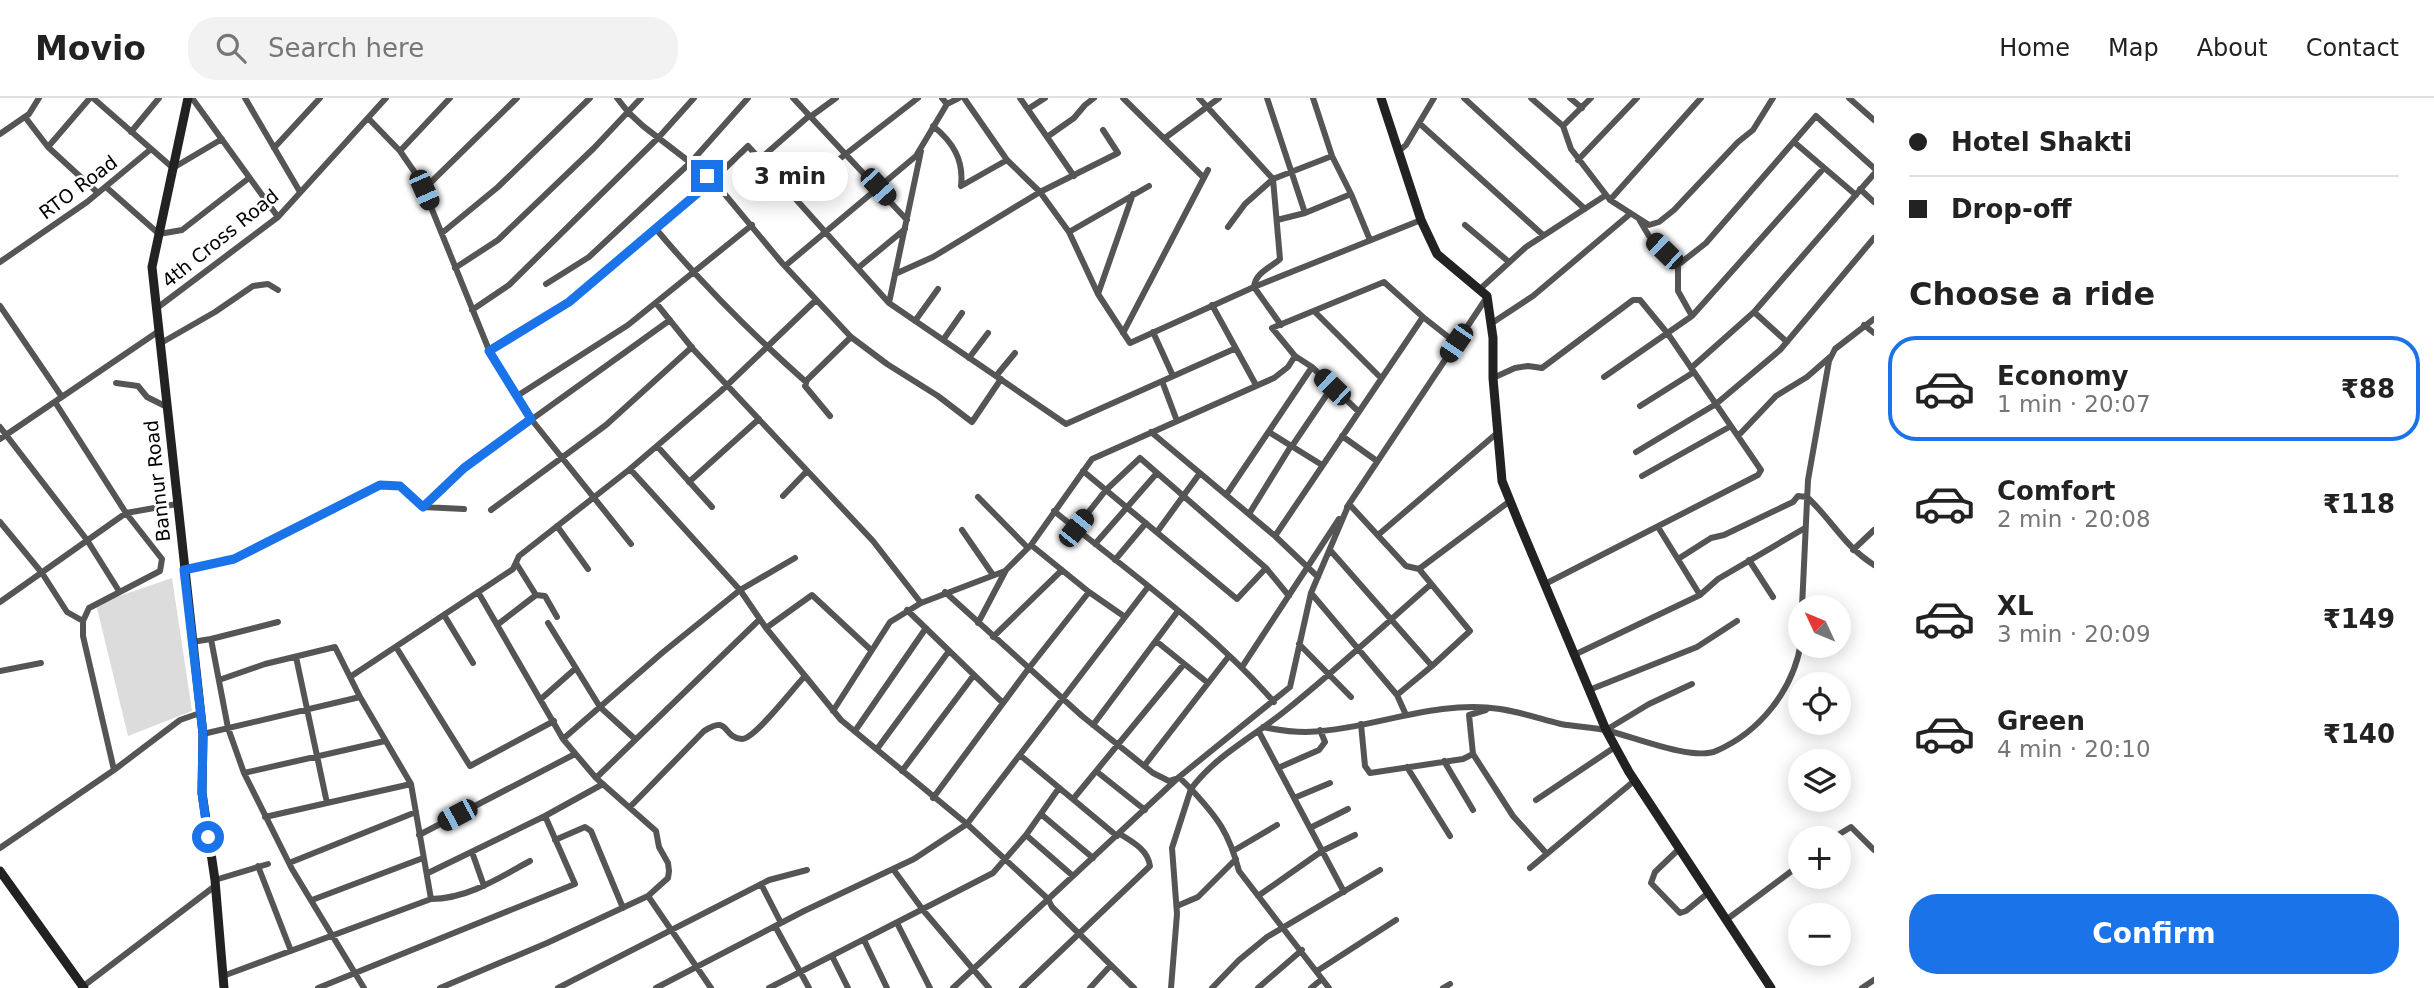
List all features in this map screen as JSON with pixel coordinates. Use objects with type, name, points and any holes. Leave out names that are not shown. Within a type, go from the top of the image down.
[{"type":"street","points":[[0,134],[29,114],[39,98]]},
{"type":"street","points":[[48,147],[92,98],[173,167],[222,139]]},
{"type":"street","points":[[131,132],[159,98]]},
{"type":"street","points":[[190,98],[278,217]]},
{"type":"street","name":"Bannur Road","points":[[190,98],[152,267],[203,734],[202,793],[215,883],[224,988]]},
{"type":"street","points":[[274,148],[320,98]]},
{"type":"street","name":"4th Cross Road","points":[[157,308],[278,217],[386,98]]},
{"type":"street","points":[[400,151],[450,98]]},
{"type":"street","points":[[425,189],[517,98]]},
{"type":"street","points":[[442,233],[498,187],[590,98]]},
{"type":"street","points":[[617,98],[628,112],[713,180],[785,266],[861,347],[972,422],[1015,353]]},
{"type":"street","points":[[455,268],[498,240],[641,98]]},
{"type":"street","points":[[472,310],[509,285],[659,137],[694,98]]},
{"type":"street","points":[[546,285],[589,257],[691,162],[748,98]]},
{"type":"street","points":[[794,98],[907,220]]},
{"type":"street","points":[[760,159],[810,116],[836,98]]},
{"type":"street","points":[[793,195],[918,98]]},
{"type":"street","points":[[785,266],[916,156],[944,101],[961,98],[1007,160],[1040,192],[1069,232],[1098,294],[1130,343],[1254,286],[1421,220]]},
{"type":"street","points":[[1020,98],[1074,176]]},
{"type":"street","points":[[1028,109],[1045,98]]},
{"type":"street","points":[[1047,137],[1074,118],[1094,98]]},
{"type":"street","points":[[1123,98],[1204,178]]},
{"type":"street","points":[[1199,98],[1273,179],[1280,259],[1260,273],[1254,286],[1281,325]]},
{"type":"street","points":[[1165,138],[1219,98]]},
{"type":"street","points":[[1267,98],[1305,213]]},
{"type":"street","points":[[1313,98],[1332,156],[1370,240]]},
{"type":"street","points":[[1381,98],[1421,220],[1437,254],[1484,293],[1492,323],[1496,434],[1502,481],[1605,730],[1634,781],[1771,988]]},
{"type":"street","points":[[1400,150],[1406,145],[1434,98]]},
{"type":"street","points":[[1464,98],[1585,209]]},
{"type":"street","points":[[1531,98],[1563,126],[1571,149],[1608,198],[1649,225],[1655,224],[1674,210],[1738,142],[1753,130],[1773,98]]},
{"type":"street","points":[[1570,98],[1582,108]]},
{"type":"street","points":[[1563,126],[1591,98]]},
{"type":"street","points":[[1578,160],[1637,98]]},
{"type":"street","points":[[1242,667],[1456,343],[1484,293],[1509,262],[1543,235],[1608,198],[1701,98]]},
{"type":"street","points":[[1849,98],[1874,120]]},
{"type":"street","points":[[248,99],[300,192]]},
{"type":"street","points":[[1678,265],[1706,243],[1816,116],[1874,168]]},
{"type":"street","points":[[25,117],[48,147],[98,192]]},
{"type":"street","points":[[368,118],[400,151],[425,189],[489,351],[531,419],[631,544]]},
{"type":"street","points":[[1419,123],[1543,235]]},
{"type":"street","points":[[933,126],[947,138],[960,161],[963,173],[961,186],[1007,160]]},
{"type":"street","points":[[895,274],[933,257],[1040,192],[1118,153],[1102,130]]},
{"type":"street","points":[[1794,142],[1874,202]]},
{"type":"street","points":[[890,303],[922,145]]},
{"type":"street","points":[[489,351],[569,302],[713,180],[748,146],[890,303],[1066,424],[1234,348]]},
{"type":"street","name":"RTO Road","points":[[0,262],[106,187],[151,149]]},
{"type":"street","points":[[1228,227],[1245,204],[1273,179],[1332,156]]},
{"type":"street","points":[[1604,377],[1692,316],[1824,167]]},
{"type":"street","points":[[1124,333],[1208,170]]},
{"type":"street","points":[[1640,406],[1693,370],[1754,312],[1874,174]]},
{"type":"street","points":[[106,187],[159,234],[182,230],[250,177]]},
{"type":"street","points":[[1069,232],[1149,186]]},
{"type":"street","points":[[1098,294],[1133,194]]},
{"type":"street","points":[[1277,220],[1305,213],[1351,194]]},
{"type":"street","points":[[1492,323],[1533,296],[1630,214]]},
{"type":"street","points":[[1639,220],[1649,236],[1678,265],[1678,291],[1692,316]]},
{"type":"street","points":[[517,396],[628,325],[752,225]]},
{"type":"street","points":[[1465,225],[1509,262]]},
{"type":"street","points":[[656,229],[693,273],[806,382]]},
{"type":"street","points":[[858,268],[905,229]]},
{"type":"street","points":[[1636,452],[1716,404],[1780,350],[1874,238]]},
{"type":"street","points":[[1358,411],[1312,367],[1295,356],[1272,328],[1384,282],[1456,343]]},
{"type":"street","points":[[160,343],[215,312],[253,286],[268,284],[278,290]]},
{"type":"street","points":[[915,321],[938,289]]},
{"type":"street","points":[[351,677],[513,569],[519,556],[657,446],[727,385],[816,300]]},
{"type":"street","points":[[1493,378],[1515,368],[1542,368],[1633,300],[1640,300],[1668,334],[1761,470],[1758,475],[1545,584]]},
{"type":"street","points":[[656,303],[692,347],[873,541],[921,603]]},
{"type":"street","points":[[1212,305],[1256,385]]},
{"type":"street","points":[[0,306],[62,397]]},
{"type":"street","points":[[1314,311],[1381,378]]},
{"type":"street","points":[[1754,312],[1787,341]]},
{"type":"street","points":[[943,340],[962,313]]},
{"type":"street","points":[[1275,536],[1423,317]]},
{"type":"street","points":[[1802,595],[1807,497],[1826,375],[1835,349],[1874,319]]},
{"type":"street","points":[[423,507],[464,468],[670,320]]},
{"type":"street","points":[[1864,325],[1874,333]]},
{"type":"street","points":[[3,437],[159,331]]},
{"type":"street","points":[[1153,332],[1172,376]]},
{"type":"street","points":[[969,358],[988,333]]},
{"type":"street","points":[[830,416],[806,390],[806,382],[851,337]]},
{"type":"street","points":[[491,510],[606,425],[692,347]]},
{"type":"street","points":[[978,623],[1006,570],[1029,546],[1092,458],[1274,377],[1288,367],[1295,356]]},
{"type":"street","points":[[1738,436],[1776,396],[1807,377],[1832,356]]},
{"type":"street","points":[[1226,495],[1312,367]]},
{"type":"street","points":[[1162,381],[1177,421]]},
{"type":"street","points":[[116,383],[138,386],[147,397],[167,407]]},
{"type":"street","points":[[1249,514],[1332,387]]},
{"type":"street","points":[[55,402],[127,513],[162,559],[160,571],[89,608],[83,621],[83,636],[114,770]]},
{"type":"street","points":[[689,482],[759,419]]},
{"type":"street","points":[[1642,476],[1731,426]]},
{"type":"street","points":[[0,427],[3,437],[87,540],[119,591]]},
{"type":"street","points":[[1151,432],[1275,536],[1318,577]]},
{"type":"street","points":[[1269,432],[1322,465]]},
{"type":"street","points":[[1378,536],[1496,434]]},
{"type":"street","points":[[1342,436],[1377,461]]},
{"type":"street","points":[[657,446],[712,507]]},
{"type":"street","points":[[1076,528],[1106,490],[1140,458],[1266,568],[1289,596]]},
{"type":"street","points":[[630,469],[740,590],[766,628],[833,711],[967,824],[1048,899],[1134,988]]},
{"type":"street","points":[[783,496],[807,471]]},
{"type":"street","points":[[1083,471],[1237,599],[1266,568]]},
{"type":"street","points":[[1095,544],[1157,473]]},
{"type":"street","points":[[1157,532],[1200,473]]},
{"type":"street","points":[[184,570],[234,559],[380,485],[400,486],[423,507],[464,509]]},
{"type":"street","points":[[978,496],[1029,546],[1125,617]]},
{"type":"street","points":[[1678,559],[1711,538],[1724,535],[1793,502],[1798,496],[1807,497],[1853,550],[1873,562]]},
{"type":"street","points":[[1419,569],[1510,501]]},
{"type":"street","points":[[0,602],[127,513],[177,504]]},
{"type":"street","points":[[1349,504],[1406,566],[1419,569],[1470,631],[1398,695]]},
{"type":"street","points":[[953,988],[1180,777],[1290,687],[1311,593],[1349,504]]},
{"type":"street","points":[[1055,511],[1178,611],[1242,667],[1274,702]]},
{"type":"street","points":[[0,522],[42,573],[67,612],[83,621]]},
{"type":"street","points":[[1115,560],[1146,523]]},
{"type":"street","points":[[557,526],[588,569]]},
{"type":"street","points":[[1658,527],[1700,595]]},
{"type":"street","points":[[1574,655],[1700,595],[1718,579],[1805,528]]},
{"type":"street","points":[[962,530],[993,575]]},
{"type":"street","points":[[1853,550],[1874,530]]},
{"type":"street","points":[[1329,550],[1432,666]]},
{"type":"street","points":[[563,739],[740,590],[795,558]]},
{"type":"street","points":[[1749,560],[1773,597]]},
{"type":"street","points":[[516,563],[536,595]]},
{"type":"street","points":[[833,711],[890,622],[921,603],[1006,570]]},
{"type":"street","points":[[993,637],[1062,570]]},
{"type":"street","points":[[1171,988],[1177,906],[1172,848],[1191,789],[1214,762],[1261,730],[1430,585]]},
{"type":"street","points":[[656,988],[778,924],[914,859],[967,824],[1148,587]]},
{"type":"street","points":[[440,988],[547,943],[648,896],[668,878],[668,863],[659,847],[656,831],[596,778],[563,739],[478,592]]},
{"type":"street","points":[[946,592],[1093,725],[1144,766],[1169,781],[1180,777]]},
{"type":"street","points":[[933,798],[1029,668],[1090,592]]},
{"type":"street","points":[[1311,593],[1398,695],[1406,715]]},
{"type":"street","points":[[497,625],[536,595],[545,596],[557,617]]},
{"type":"street","points":[[766,628],[812,595],[871,650]]},
{"type":"street","points":[[907,610],[1003,704]]},
{"type":"street","points":[[1093,725],[1178,611]]},
{"type":"street","points":[[444,615],[472,663]]},
{"type":"street","points":[[596,778],[760,618]]},
{"type":"street","points":[[1589,690],[1697,647],[1737,621]]},
{"type":"street","points":[[192,642],[278,622]]},
{"type":"street","points":[[548,623],[600,707],[635,739]]},
{"type":"street","points":[[855,730],[926,628]]},
{"type":"street","points":[[211,639],[229,728],[244,774],[289,863],[365,988]]},
{"type":"street","points":[[1156,641],[1208,683]]},
{"type":"street","points":[[1299,644],[1351,697]]},
{"type":"street","points":[[219,680],[265,664],[335,647],[360,698],[411,784],[431,899]]},
{"type":"street","points":[[396,647],[470,766],[554,722]]},
{"type":"street","points":[[877,749],[949,651]]},
{"type":"street","points":[[1144,766],[1229,656]]},
{"type":"street","points":[[296,657],[327,803]]},
{"type":"street","points":[[1261,730],[1301,732],[1462,707],[1492,708],[1605,730],[1698,755],[1715,752],[1750,730],[1783,693],[1793,676],[1797,658]]},
{"type":"street","points":[[0,671],[41,663]]},
{"type":"street","points":[[1074,798],[1184,664]]},
{"type":"street","points":[[541,699],[576,668]]},
{"type":"street","points":[[902,771],[974,675]]},
{"type":"street","points":[[630,807],[704,731],[719,724],[740,739],[744,738],[756,731],[805,676]]},
{"type":"street","points":[[1605,730],[1649,704],[1692,684]]},
{"type":"street","points":[[203,734],[360,698]]},
{"type":"street","points":[[1492,708],[1468,715],[1473,754],[1513,816],[1547,854]]},
{"type":"street","points":[[0,848],[114,770],[180,720],[200,713]]},
{"type":"street","points":[[1361,724],[1365,766],[1370,773],[1463,759],[1473,754]]},
{"type":"street","points":[[1261,730],[1278,768],[1344,892]]},
{"type":"street","points":[[1278,768],[1319,750],[1325,742],[1320,730]]},
{"type":"street","points":[[244,774],[385,741]]},
{"type":"street","points":[[1536,800],[1615,747]]},
{"type":"street","points":[[419,835],[575,754]]},
{"type":"street","points":[[1021,756],[1118,835],[1139,846],[1150,861],[1150,866],[1022,988]]},
{"type":"street","points":[[1444,761],[1473,810]]},
{"type":"street","points":[[1407,767],[1450,836]]},
{"type":"street","points":[[1096,771],[1145,810]]},
{"type":"street","points":[[1180,777],[1217,816],[1233,850],[1239,871],[1329,988]]},
{"type":"street","points":[[1530,868],[1634,781]]},
{"type":"street","points":[[1294,798],[1330,783]]},
{"type":"street","points":[[265,817],[411,784]]},
{"type":"street","points":[[428,873],[545,816],[603,784]]},
{"type":"street","points":[[769,988],[993,873],[1042,815],[1059,788]]},
{"type":"street","points":[[1310,828],[1348,809]]},
{"type":"street","points":[[289,863],[416,812]]},
{"type":"street","points":[[1042,815],[1093,858]]},
{"type":"street","points":[[318,988],[575,884],[545,816]]},
{"type":"street","points":[[1233,850],[1277,825]]},
{"type":"street","points":[[555,840],[585,827],[591,831],[623,908]]},
{"type":"street","points":[[1851,827],[1874,850]]},
{"type":"street","points":[[1026,835],[1073,876]]},
{"type":"street","points":[[1258,896],[1322,851],[1355,835]]},
{"type":"street","points":[[1679,849],[1656,872],[1651,883],[1679,914],[1708,892]]},
{"type":"street","points":[[472,852],[484,886]]},
{"type":"street","points":[[312,900],[423,858]]},
{"type":"street","points":[[1177,906],[1198,897],[1236,859]]},
{"type":"street","points":[[223,976],[431,899],[447,899],[484,886],[530,861]]},
{"type":"street","points":[[0,871],[82,988],[215,883],[268,864]]},
{"type":"street","points":[[258,866],[291,951]]},
{"type":"street","points":[[893,869],[923,910],[989,988]]},
{"type":"street","points":[[558,988],[761,884],[807,870]]},
{"type":"street","points":[[1212,988],[1239,960],[1283,926],[1380,870]]},
{"type":"street","points":[[1726,920],[1788,874]]},
{"type":"street","points":[[761,884],[809,988]]},
{"type":"street","points":[[648,896],[711,988]]},
{"type":"street","points":[[1317,971],[1396,920]]},
{"type":"street","points":[[897,923],[930,988]]},
{"type":"street","points":[[864,940],[887,988]]},
{"type":"street","points":[[1258,988],[1302,950]]},
{"type":"street","points":[[832,956],[848,988]]},
{"type":"street","points":[[1090,988],[1111,965]]},
{"type":"street","points":[[1311,988],[1322,979]]},
{"type":"street","points":[[1862,988],[1874,980]]},
{"type":"shaded area","points":[[172,578],[192,711],[128,736],[96,604]]},
{"type":"route","points":[[208,837],[202,793],[203,734],[184,570],[234,559],[380,485],[400,486],[423,507],[464,468],[531,419],[489,351],[569,302],[713,180],[707,176]]}]
